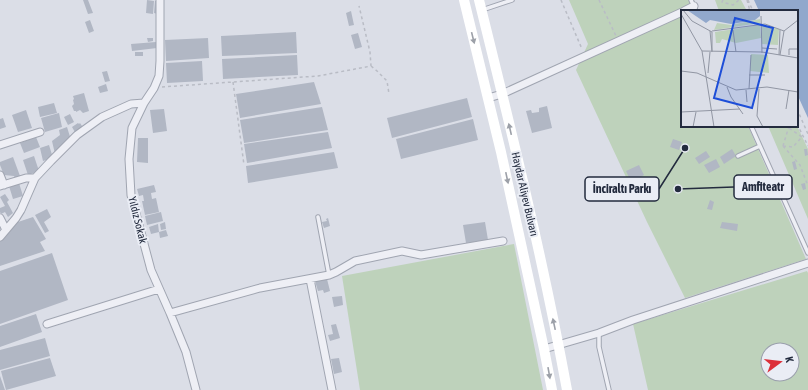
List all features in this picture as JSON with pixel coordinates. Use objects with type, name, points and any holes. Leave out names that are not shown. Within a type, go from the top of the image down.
[{"type":"main road","name":"Haydar Aliyev Bulvarı","points":[[464,0],[501,152],[552,390]]},
{"type":"main road","name":"Haydar Aliyev Bulvarı","points":[[479,0],[533,229],[567,390]]},
{"type":"street","name":"Yıldız Sokak","points":[[160,0],[159,76],[132,128],[130,159],[131,195],[150,270],[186,352],[196,390]]},
{"type":"street","points":[[467,14],[481,10]]},
{"type":"street","points":[[488,98],[502,94],[681,13]]},
{"type":"street","points":[[0,237],[21,210],[35,178],[77,135],[102,117],[131,104],[144,103]]},
{"type":"street","points":[[0,145],[40,132]]},
{"type":"street","points":[[0,175],[2,186],[26,178],[35,178]]},
{"type":"street","points":[[0,218],[6,230]]},
{"type":"street","points":[[170,313],[260,288],[336,272],[355,261],[402,252],[421,255],[503,241]]},
{"type":"street","points":[[544,349],[599,333],[633,320],[808,263]]},
{"type":"street","points":[[310,278],[332,390]]},
{"type":"street","points":[[47,324],[159,289]]},
{"type":"lane","points":[[481,10],[512,0]]},
{"type":"lane","points":[[751,127],[808,253]]},
{"type":"lane","points":[[738,156],[760,146]]},
{"type":"lane","points":[[318,217],[328,274]]},
{"type":"lane","points":[[599,333],[599,347],[609,390]]},
{"type":"path","points":[[561,0],[582,49]]},
{"type":"path","points":[[599,0],[618,41]]},
{"type":"path","points":[[723,0],[722,2],[733,5],[739,0]]},
{"type":"path","points":[[747,0],[750,10]]},
{"type":"path","points":[[747,0],[752,10]]},
{"type":"path","points":[[359,6],[370,52],[371,66],[387,81],[389,94]]},
{"type":"path","points":[[154,88],[318,76],[371,66]]},
{"type":"path","points":[[233,82],[244,165]]},
{"type":"path","points":[[798,112],[808,134]]},
{"type":"path","points":[[798,126],[808,146]]},
{"type":"path","points":[[789,127],[802,137],[793,147],[783,146],[789,127]]},
{"type":"path","points":[[783,146],[800,165],[808,186]]},
{"type":"green space","points":[[569,0],[694,0],[699,10],[681,10],[681,127],[748,127],[806,259],[685,298],[647,222],[576,70],[588,44]]},
{"type":"green space","points":[[715,0],[741,0],[746,10],[719,10]]},
{"type":"green space","points":[[768,127],[797,127],[808,149],[808,219]]},
{"type":"green space","points":[[514,244],[543,390],[360,390],[342,276]]},
{"type":"green space","points":[[807,271],[808,390],[648,390],[633,324]]},
{"type":"water","points":[[754,0],[808,0],[808,118],[798,96],[798,10],[759,10]]},
{"type":"building","points":[[83,0],[88,0],[93,13],[88,14]]},
{"type":"building","points":[[147,0],[154,1],[153,14],[146,13]]},
{"type":"building","points":[[155,1],[159,1],[158,14],[154,13]]},
{"type":"building","points":[[351,11],[354,25],[349,26],[346,13]]},
{"type":"building","points":[[90,20],[94,31],[89,33],[85,22]]},
{"type":"building","points":[[296,32],[297,53],[222,56],[221,36]]},
{"type":"building","points":[[358,33],[362,47],[355,49],[351,35]]},
{"type":"building","points":[[147,38],[153,38],[153,41],[148,42]]},
{"type":"building","points":[[208,38],[209,58],[166,61],[165,40]]},
{"type":"building","points":[[156,42],[157,48],[132,51],[131,44]]},
{"type":"building","points":[[135,52],[143,52],[143,56],[135,56]]},
{"type":"building","points":[[297,55],[298,75],[223,79],[222,59]]},
{"type":"building","points":[[202,61],[203,81],[167,83],[166,63]]},
{"type":"building","points":[[107,71],[110,81],[105,82],[102,72]]},
{"type":"building","points":[[314,82],[321,104],[240,118],[236,94]]},
{"type":"building","points":[[106,84],[108,91],[100,93],[98,87]]},
{"type":"building","points":[[84,93],[89,111],[83,113],[80,110],[76,112],[72,106],[74,104],[73,96]]},
{"type":"building","points":[[467,98],[472,117],[392,138],[387,118]]},
{"type":"building","points":[[54,103],[57,113],[40,117],[38,107]]},
{"type":"building","points":[[547,106],[552,128],[532,133],[526,111],[531,110],[532,113],[539,112],[539,108]]},
{"type":"building","points":[[322,107],[328,130],[244,143],[240,120]]},
{"type":"building","points":[[164,109],[167,131],[153,133],[150,110]]},
{"type":"building","points":[[26,110],[32,128],[18,132],[12,115]]},
{"type":"building","points":[[59,113],[62,127],[45,132],[41,118]]},
{"type":"building","points":[[70,114],[74,122],[68,125],[64,117]]},
{"type":"building","points":[[3,118],[6,127],[0,129],[0,119]]},
{"type":"building","points":[[473,119],[478,140],[401,159],[396,139]]},
{"type":"building","points":[[80,123],[84,129],[76,134],[72,127]]},
{"type":"building","points":[[67,127],[71,140],[63,143],[64,146],[55,154],[52,141],[60,135],[59,130]]},
{"type":"building","points":[[328,132],[332,148],[247,163],[244,144]]},
{"type":"building","points":[[36,137],[40,147],[24,153],[20,143]]},
{"type":"building","points":[[138,138],[148,138],[148,163],[137,162]]},
{"type":"building","points":[[673,139],[682,142],[679,150],[670,147]]},
{"type":"building","points":[[49,145],[53,158],[43,161],[40,148]]},
{"type":"building","points":[[732,149],[736,156],[724,164],[720,157]]},
{"type":"building","points":[[804,149],[807,149],[808,155],[805,156]]},
{"type":"building","points":[[706,151],[710,157],[699,164],[695,158]]},
{"type":"building","points":[[334,152],[338,168],[248,183],[246,166]]},
{"type":"building","points":[[34,156],[39,171],[28,175],[23,160]]},
{"type":"building","points":[[13,157],[20,176],[15,178],[14,176],[4,175],[0,165],[0,162]]},
{"type":"building","points":[[716,159],[720,167],[709,173],[704,165]]},
{"type":"building","points":[[795,161],[797,169],[794,170],[792,162]]},
{"type":"building","points":[[639,165],[644,175],[639,178],[643,186],[635,190],[626,171]]},
{"type":"building","points":[[19,183],[23,196],[13,199],[9,186]]},
{"type":"building","points":[[805,183],[806,189],[803,190],[801,184]]},
{"type":"building","points":[[154,185],[156,192],[151,193],[152,199],[156,198],[159,212],[145,215],[142,201],[144,201],[143,195],[139,196],[137,189]]},
{"type":"building","points":[[5,194],[9,200],[7,202],[13,213],[8,217],[5,212],[1,214],[0,212],[0,208],[5,206],[0,197]]},
{"type":"building","points":[[710,200],[714,202],[712,210],[707,209]]},
{"type":"building","points":[[47,209],[51,217],[44,222],[49,231],[45,233],[35,215]]},
{"type":"building","points":[[161,212],[163,221],[147,225],[145,216]]},
{"type":"building","points":[[33,217],[46,239],[40,242],[45,251],[0,266],[0,241],[15,223]]},
{"type":"building","points":[[328,218],[330,226],[324,228],[322,222],[327,221],[326,219]]},
{"type":"building","points":[[165,222],[166,229],[161,230],[160,224]]},
{"type":"building","points":[[485,222],[488,240],[466,243],[463,225]]},
{"type":"building","points":[[722,222],[738,224],[737,231],[720,228]]},
{"type":"building","points":[[158,224],[159,232],[151,234],[149,227]]},
{"type":"building","points":[[166,230],[168,236],[160,238],[159,232]]},
{"type":"building","points":[[52,253],[68,300],[0,324],[0,271]]},
{"type":"building","points":[[327,279],[330,291],[324,293],[323,290],[318,291],[315,281]]},
{"type":"building","points":[[342,296],[343,305],[334,307],[332,297]]},
{"type":"building","points":[[36,314],[42,332],[0,347],[0,326]]},
{"type":"building","points":[[336,324],[340,338],[330,341],[328,335],[333,334],[331,325]]},
{"type":"building","points":[[45,338],[50,356],[0,370],[0,350]]},
{"type":"building","points":[[50,358],[56,376],[6,390],[1,371]]},
{"type":"building","points":[[339,358],[342,372],[334,374],[331,359]]},
{"type":"building","points":[[0,376],[5,390],[0,390]]},
{"type":"place","name":"İnciraltı Parkı","points":[[685,148]]},
{"type":"place","name":"Amfiteatr","points":[[678,189]]}]
